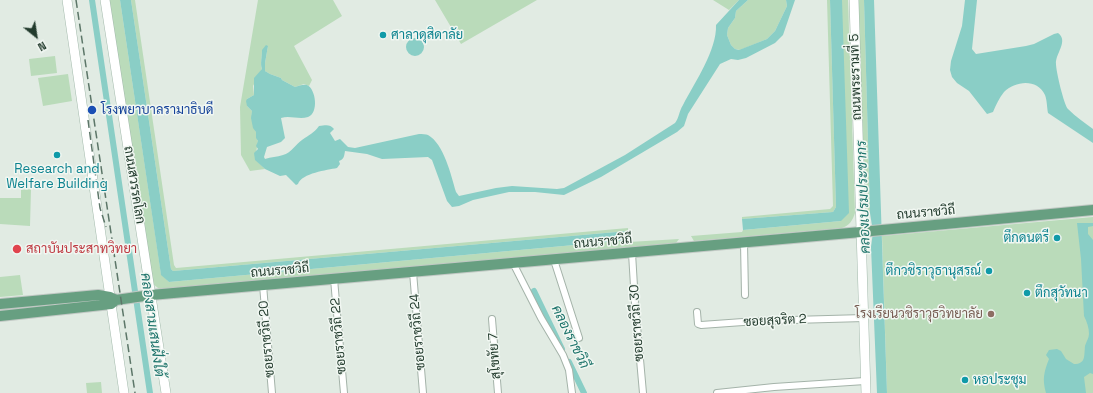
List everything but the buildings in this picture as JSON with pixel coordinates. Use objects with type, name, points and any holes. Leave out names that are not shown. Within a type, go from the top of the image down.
[{"type":"main road","name":"ถนนราชวิถี","points":[[0,316],[148,296],[744,243],[1093,210]]},
{"type":"main road","name":"ถนนราชวิถี","points":[[0,304],[98,295],[110,300]]},
{"type":"main road","points":[[0,310],[110,300]]},
{"type":"street","points":[[67,0],[124,393]]},
{"type":"street","name":"ถนนสวรรคโลก","points":[[105,0],[148,296],[166,393]]},
{"type":"street","name":"ถนนพระรามที่ 5","points":[[854,0],[866,393]]},
{"type":"street","points":[[744,243],[745,295]]},
{"type":"street","name":"ซอยราชวิถี 30","points":[[632,253],[643,393]]},
{"type":"street","points":[[554,260],[579,338]]},
{"type":"street","points":[[513,263],[541,318],[563,355],[569,370],[572,393]]},
{"type":"street","name":"ซอยราชวิถี 24","points":[[412,272],[423,393]]},
{"type":"street","name":"ซอยราชวิถี 22","points":[[334,279],[344,393]]},
{"type":"street","name":"ซอยราชวิถี 20","points":[[263,285],[272,393]]},
{"type":"street","name":"ซอยสุจริต 2","points":[[697,312],[698,324],[701,325],[757,321],[864,318]]},
{"type":"street","name":"สุโขทัย 7","points":[[492,319],[498,393]]},
{"type":"street","points":[[717,393],[774,387],[865,381]]},
{"type":"green space","points":[[109,0],[120,0],[161,274],[169,282],[629,240],[629,242],[679,239],[676,243],[163,290],[158,288],[153,284]]},
{"type":"green space","points":[[131,0],[135,0],[174,265],[176,268],[628,228],[628,231],[173,271],[171,269]]},
{"type":"green space","points":[[258,0],[333,0],[342,16],[294,46],[312,80],[309,86],[304,84],[295,87],[281,78],[265,71],[268,46],[262,51],[262,69],[253,86],[254,95],[247,99],[247,106],[252,111],[252,119],[258,141],[255,159],[265,169],[250,171],[241,155],[240,107]]},
{"type":"green space","points":[[435,0],[537,0],[461,44]]},
{"type":"green space","points":[[713,0],[739,0],[729,10]]},
{"type":"green space","points":[[748,0],[786,0],[787,6],[775,31],[767,39],[740,50],[735,49],[731,45],[727,35],[728,28],[735,18],[736,11]]},
{"type":"green space","points":[[827,0],[830,0],[836,207],[833,212],[742,219],[742,217],[830,209],[833,206]]},
{"type":"green space","points":[[842,0],[848,0],[855,213],[852,220],[847,226],[842,228],[694,241],[691,236],[841,221]]},
{"type":"green space","points":[[858,0],[864,0],[870,213],[867,213],[865,205]]},
{"type":"green space","points":[[55,56],[57,73],[31,76],[29,59]]},
{"type":"green space","points":[[68,74],[72,101],[43,106],[38,78]]},
{"type":"green space","points":[[31,189],[30,226],[0,224],[0,198],[21,198],[21,190]]},
{"type":"green space","name":"โรงเรียนวชิราวุธวิทยาลัย","points":[[1093,217],[1093,393],[887,393],[882,236]]},
{"type":"green space","points":[[20,275],[23,295],[0,297],[0,277]]},
{"type":"green space","points":[[101,382],[102,393],[87,393],[86,383]]},
{"type":"water","points":[[120,0],[131,0],[171,269],[173,271],[628,231],[629,240],[169,282],[161,275]]},
{"type":"water","points":[[739,0],[748,0],[736,11],[735,18],[728,28],[727,35],[731,45],[735,49],[739,50],[767,39],[775,31],[787,6],[786,0],[795,0],[783,35],[775,43],[746,58],[738,60],[731,59],[720,64],[688,114],[684,126],[677,132],[601,177],[564,195],[535,192],[509,192],[473,200],[459,206],[452,207],[447,201],[432,160],[428,157],[382,159],[367,154],[345,151],[344,158],[339,161],[340,164],[337,168],[321,171],[304,177],[296,185],[286,175],[280,176],[265,169],[255,160],[254,153],[258,149],[256,146],[258,141],[251,118],[252,111],[247,106],[246,101],[254,95],[254,78],[262,69],[262,50],[266,45],[268,46],[265,71],[281,78],[295,87],[307,85],[310,87],[314,96],[315,106],[314,111],[308,117],[281,118],[285,138],[281,142],[267,147],[264,157],[265,159],[286,154],[319,126],[331,126],[334,129],[330,133],[335,141],[340,139],[348,147],[355,148],[424,134],[434,139],[443,153],[456,192],[459,196],[512,186],[557,189],[564,188],[625,155],[675,123],[709,55],[713,45],[716,25]]},
{"type":"water","points":[[830,0],[842,0],[849,213],[841,221],[743,230],[742,219],[833,212],[836,207]]},
{"type":"water","points":[[864,0],[874,0],[887,393],[877,393],[871,247],[873,232],[870,213]]},
{"type":"water","points":[[965,0],[977,0],[972,49],[976,54],[1034,44],[1058,33],[1061,36],[1062,44],[1056,64],[1062,95],[1068,109],[1093,129],[1093,143],[1048,113],[1045,95],[1037,86],[1026,83],[1014,85],[1004,92],[996,104],[993,112],[987,114],[969,91],[957,83],[952,77],[950,70],[951,61],[962,26]]},
{"type":"water","points":[[411,38],[419,38],[424,43],[422,54],[419,56],[411,56],[406,51],[406,43]]},
{"type":"water","points":[[1077,223],[1093,223],[1093,226],[1088,227],[1088,234],[1093,240],[1093,374],[1090,373],[1084,377],[1086,393],[1046,393],[1044,376],[1049,359],[1046,355],[1049,350],[1057,349],[1061,351],[1066,359],[1074,364],[1081,363],[1084,359],[1085,346],[1089,336],[1087,323],[1084,316],[1081,259]]},
{"type":"waterway","name":"คลองสามเสนฝั่งใต้","points":[[92,0],[150,393]]},
{"type":"waterway","name":"คลองราชวิถี","points":[[534,291],[562,349]]},
{"type":"waterway","name":"คลองราชวิถี","points":[[569,362],[584,393]]},
{"type":"railway","points":[[76,0],[135,393]]},
{"type":"railway","points":[[88,120],[100,208],[106,227]]},
{"type":"place","name":"ศาลาดุสิดาลัย","points":[[383,35]]},
{"type":"place","name":"โรงพยาบาลรามาธิบดี","points":[[92,110]]},
{"type":"place","name":"Research and Welfare Building","points":[[57,155]]},
{"type":"place","name":"ตึกดนตรี","points":[[1057,238]]},
{"type":"place","name":"สถาบันประสาทวิทยา","points":[[17,249]]},
{"type":"place","name":"ตึกวชิราวุธานุสรณ์","points":[[989,271]]},
{"type":"place","name":"ตึกสุวัทนา","points":[[1027,293]]},
{"type":"place","name":"โรงเรียนวชิราวุธวิทยาลัย","points":[[991,314]]},
{"type":"place","name":"หอประชุม","points":[[965,380]]},
{"type":"water label","name":"คลองเปรมประชากร","points":[[864,197]]}]
